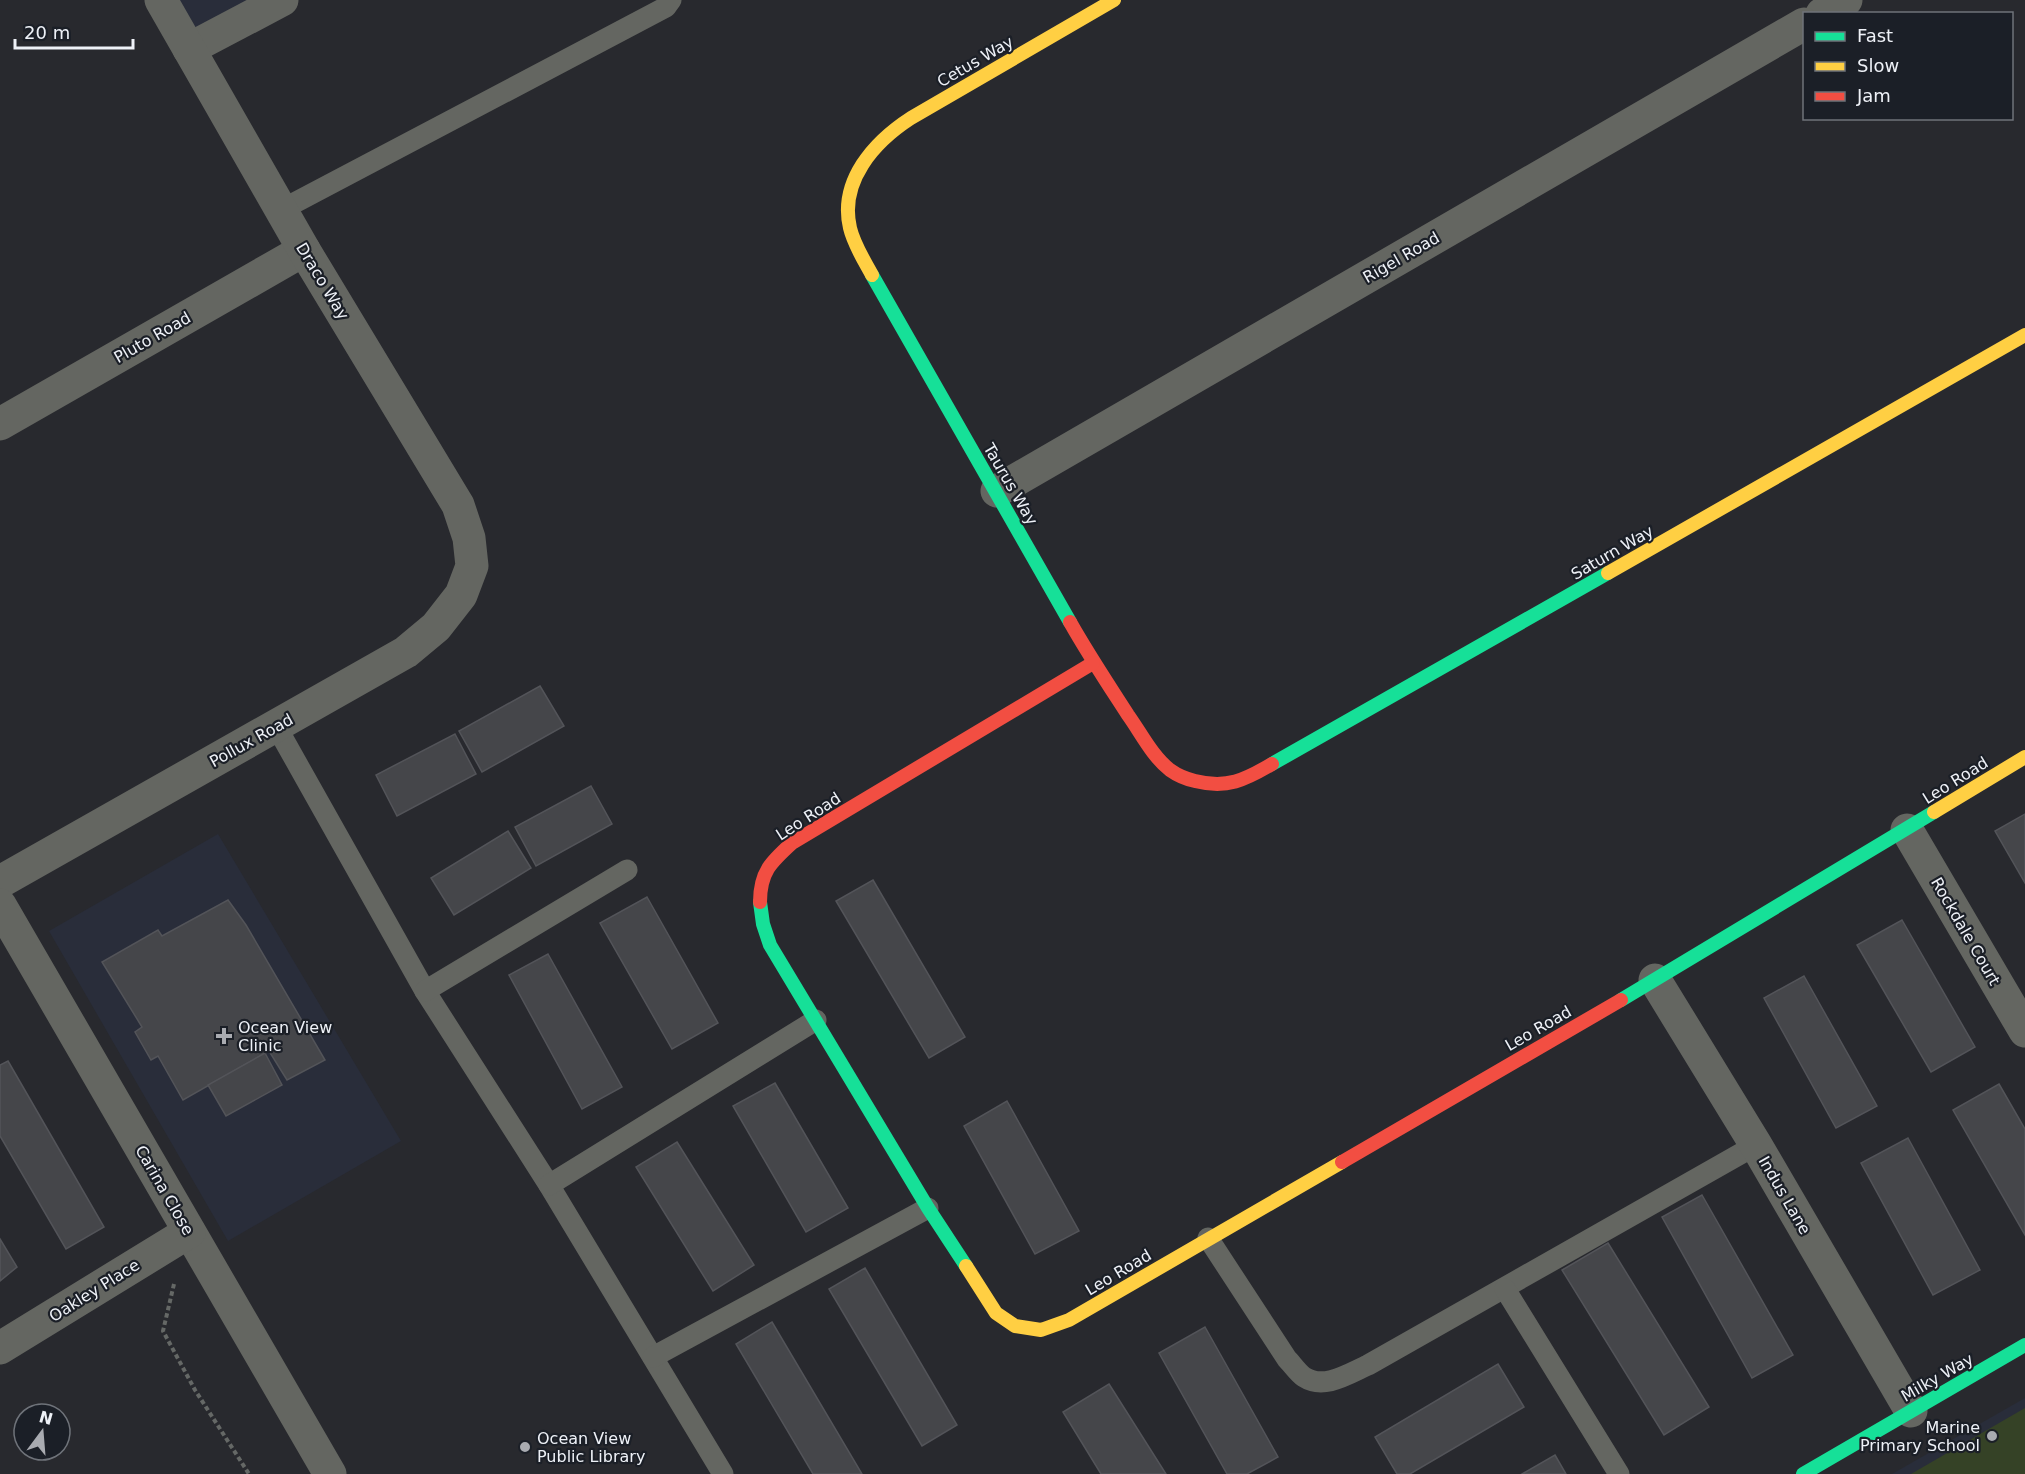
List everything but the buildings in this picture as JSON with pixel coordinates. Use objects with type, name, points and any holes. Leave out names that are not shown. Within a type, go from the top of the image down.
[{"type":"street","name":"Draco Way","points":[[161,0],[304,250],[458,505],[469,538],[472,566]]},
{"type":"street","points":[[189,49],[282,0]]},
{"type":"street","name":"Cetus Way","points":[[862,163],[885,136],[911,118],[1113,0]]},
{"type":"street","points":[[1825,12],[1846,0]]},
{"type":"street","name":"Rigel Road","points":[[997,491],[1803,25]]},
{"type":"street","name":"Taurus Way","points":[[862,163],[850,189],[848,208],[849,226],[858,250],[1093,663],[1155,754],[1170,770],[1187,779],[1210,785]]},
{"type":"street","name":"Pluto Road","points":[[0,424],[304,250]]},
{"type":"street","name":"Saturn Way","points":[[1210,785],[1232,784],[1252,776],[2025,335]]},
{"type":"street","name":"Pollux Road","points":[[0,882],[406,652],[436,627],[461,595],[472,566]]},
{"type":"street","name":"Leo Road","points":[[1093,663],[792,843],[772,861],[760,885],[760,918],[770,945],[928,1208],[996,1313],[1015,1326],[1041,1330],[1069,1320],[1655,980],[2025,757]]},
{"type":"street","name":"Rockdale Court","points":[[1907,830],[2025,1031]]},
{"type":"street","name":"Carina Close","points":[[0,905],[330,1474]]},
{"type":"street","name":"Indus Lane","points":[[1655,980],[1756,1145],[1911,1411]]},
{"type":"street","name":"Oakley Place","points":[[0,1348],[189,1232]]},
{"type":"street","name":"Milky Way","points":[[1803,1474],[2025,1345]]},
{"type":"lane","points":[[281,210],[666,7],[671,0]]},
{"type":"lane","points":[[276,726],[424,991],[549,1185],[723,1474]]},
{"type":"lane","points":[[424,991],[627,870]]},
{"type":"lane","points":[[549,1185],[816,1020]]},
{"type":"lane","points":[[1208,1238],[1287,1359],[1303,1376],[1319,1383],[1340,1378],[1368,1365],[1756,1145]]},
{"type":"lane","points":[[653,1357],[928,1208]]},
{"type":"lane","points":[[1505,1289],[1619,1474]]},
{"type":"path","points":[[161,1249],[175,1276],[163,1331],[195,1390],[249,1474]]},
{"type":"shaded area","points":[[161,0],[282,0],[189,49]]},
{"type":"shaded area","name":"Ocean View Clinic","points":[[218,834],[401,1141],[228,1241],[49,931]]},
{"type":"shaded area","name":"Marine Primary School","points":[[2025,1398],[2025,1474],[1892,1474]]},
{"type":"green space","name":"Marine Primary School","points":[[2025,1408],[2025,1474],[1911,1474]]},
{"type":"traffic: fast","points":[[872,275],[1070,622]]},
{"type":"traffic: fast","points":[[1272,764],[1608,573]]},
{"type":"traffic: fast","points":[[1621,1000],[1934,812]]},
{"type":"traffic: fast","points":[[760,902],[763,924],[770,945],[928,1208],[966,1266]]},
{"type":"traffic: fast","points":[[1803,1474],[2025,1345]]},
{"type":"traffic: slow","points":[[872,275],[854,240],[848,211],[855,179],[862,164],[873,151],[884,139],[911,118],[1114,0]]},
{"type":"traffic: slow","points":[[1608,573],[2025,335]]},
{"type":"traffic: slow","points":[[1934,812],[2025,757]]},
{"type":"traffic: slow","points":[[966,1266],[996,1313],[1015,1326],[1041,1330],[1069,1320],[1342,1162]]},
{"type":"traffic: jam","points":[[1070,622],[1147,744],[1170,770],[1192,780],[1217,784],[1244,779],[1272,764]]},
{"type":"traffic: jam","points":[[760,902],[762,883],[768,868],[792,843],[1093,663]]},
{"type":"traffic: jam","points":[[1342,1162],[1621,1000]]},
{"type":"place","name":"Ocean View Clinic","points":[[224,1036]]},
{"type":"place","name":"Marine Primary School","points":[[1992,1436]]},
{"type":"place","name":"Ocean View Public Library","points":[[525,1447]]}]
